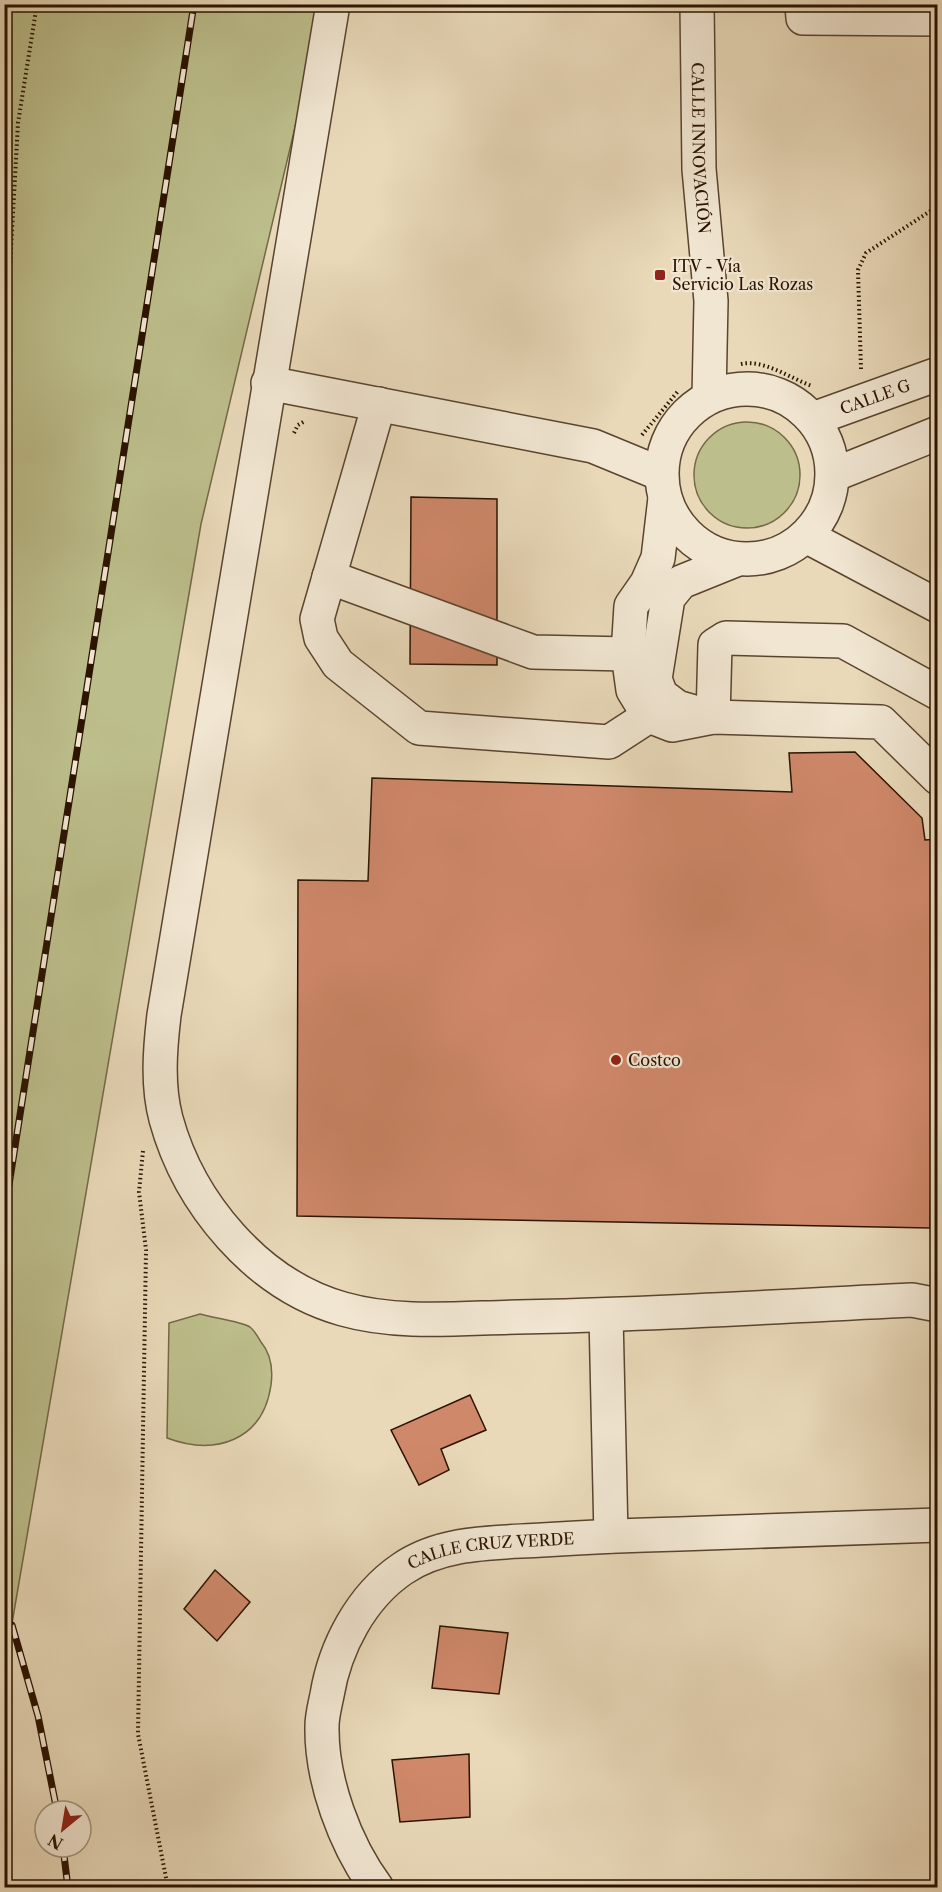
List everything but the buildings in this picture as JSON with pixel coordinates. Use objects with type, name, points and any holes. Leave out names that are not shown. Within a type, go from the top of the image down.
[{"type":"street","points":[[333,4],[164,1015],[161,1083],[166,1118],[192,1184],[212,1215],[240,1246],[271,1272],[311,1296],[342,1309],[381,1317],[606,1315],[912,1299],[938,1305]]},
{"type":"street","name":"CALLE INNOVACIÓN","points":[[697,4],[699,169],[711,301],[698,391]]},
{"type":"street","points":[[802,4],[803,18],[938,19]]},
{"type":"street","name":"CALLE G","points":[[814,403],[938,374]]},
{"type":"street","points":[[268,383],[593,446],[660,462]]},
{"type":"street","points":[[660,462],[676,521],[692,539],[713,553],[738,559],[763,558],[786,550],[806,536],[821,518],[829,497],[833,475],[828,446],[814,403],[796,404],[776,393],[753,389],[698,391],[691,409],[676,426],[660,462],[658,558],[647,583],[631,606],[628,654],[633,690],[649,716],[672,725],[713,717],[881,722],[938,778]]},
{"type":"street","points":[[379,404],[317,619],[321,638],[338,664],[419,728],[609,742],[649,716]]},
{"type":"street","points":[[833,475],[938,433]]},
{"type":"street","points":[[806,536],[938,606]]},
{"type":"street","points":[[713,717],[677,707],[661,696],[655,679],[668,598],[681,582],[738,559]]},
{"type":"street","points":[[329,577],[533,652],[628,654]]},
{"type":"street","points":[[713,717],[715,645],[726,638],[843,641],[938,693]]},
{"type":"street","points":[[606,1315],[611,1536]]},
{"type":"street","name":"CALLE CRUZ VERDE","points":[[376,1887],[357,1857],[337,1808],[326,1767],[322,1726],[329,1683],[342,1645],[356,1618],[379,1590],[402,1569],[435,1552],[464,1545],[611,1536],[938,1525]]},
{"type":"path","points":[[4,375],[18,123],[37,4]]},
{"type":"path","points":[[861,370],[858,270],[866,253],[938,206]]},
{"type":"path","points":[[735,365],[751,361],[764,364],[785,376],[814,403]]},
{"type":"path","points":[[660,462],[671,397],[698,391]]},
{"type":"path","points":[[144,1147],[139,1192],[146,1250],[138,1734],[168,1887]]},
{"type":"green space","points":[[5,5],[324,5],[201,524],[5,1664]]},
{"type":"green space","points":[[747,422],[767,426],[785,437],[796,455],[800,475],[796,495],[785,513],[767,524],[747,528],[727,524],[709,513],[698,495],[694,475],[698,455],[709,437],[727,426]]},
{"type":"green space","points":[[200,1314],[250,1327],[267,1352],[272,1374],[266,1404],[258,1419],[247,1431],[219,1444],[202,1445],[167,1438],[169,1323]]},
{"type":"railway","points":[[4,1217],[194,4]]},
{"type":"railway","points":[[12,1625],[38,1716],[55,1799]]},
{"type":"railway","points":[[64,1859],[68,1888]]},
{"type":"place","name":"ITV - Vía Servicio Las Rozas","points":[[660,275]]},
{"type":"place","name":"Costco","points":[[616,1060]]}]
